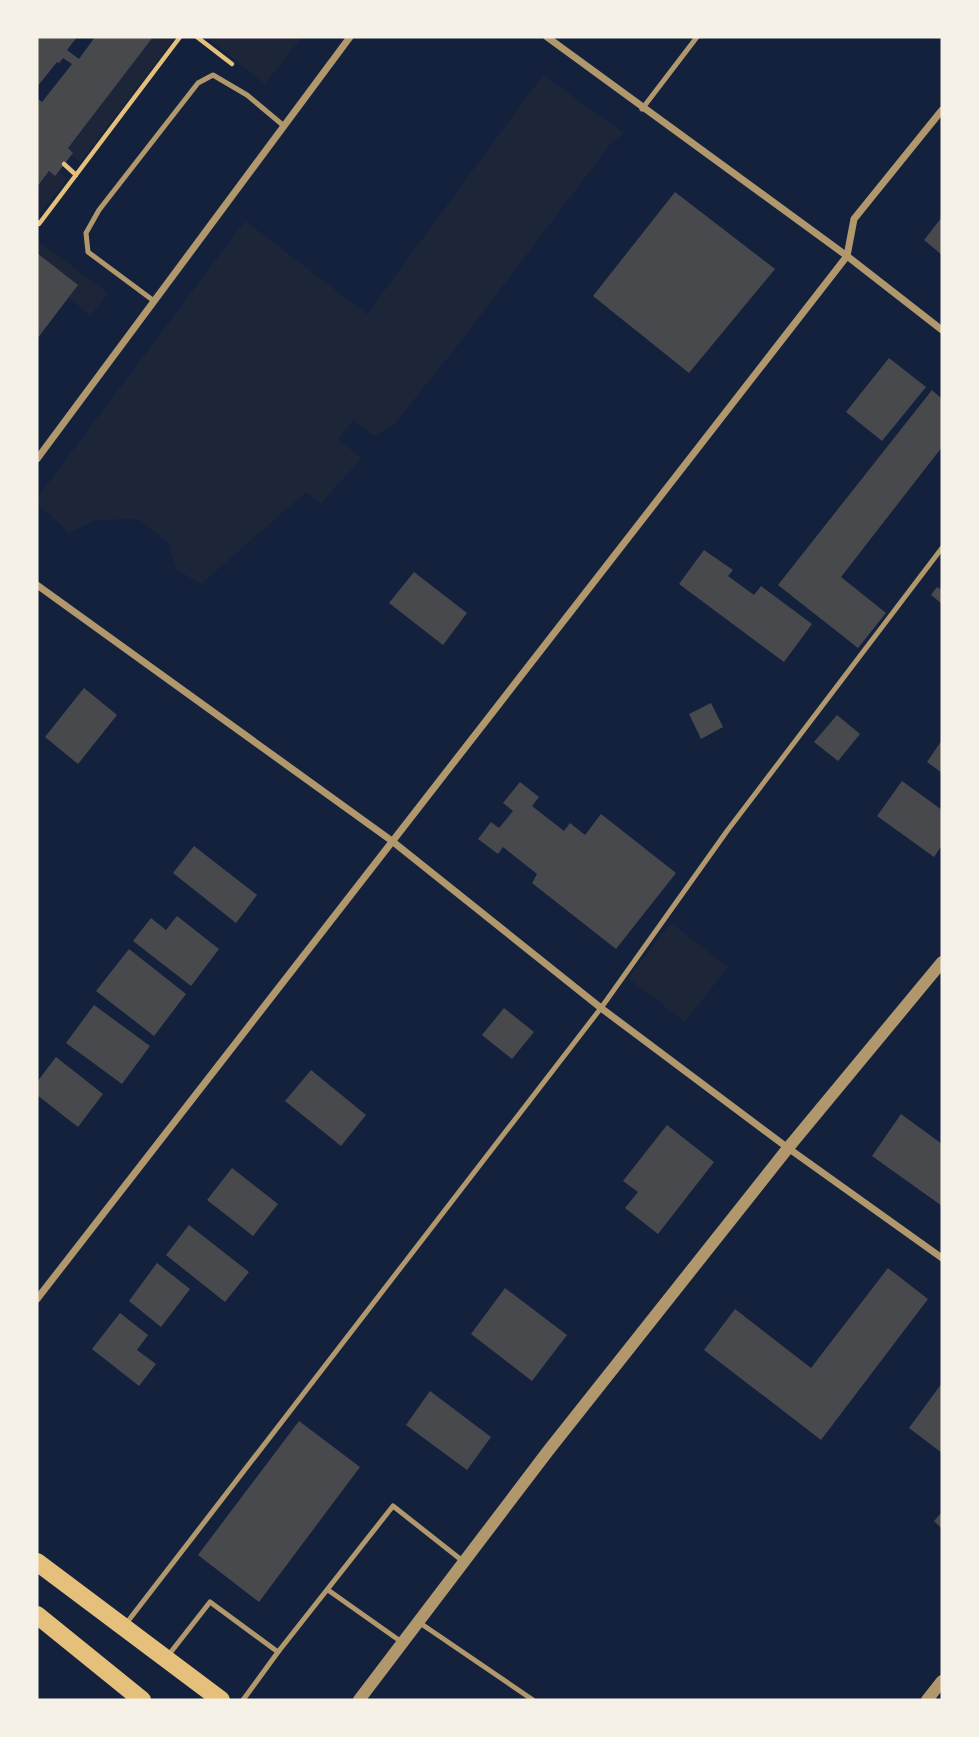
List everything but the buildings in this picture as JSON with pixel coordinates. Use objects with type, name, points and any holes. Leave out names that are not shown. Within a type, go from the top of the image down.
[{"type":"main road","points":[[37,1562],[221,1700]]},
{"type":"main road","points":[[37,1615],[142,1700]]},
{"type":"street","points":[[37,459],[350,37]]},
{"type":"street","points":[[547,37],[642,109],[847,256],[942,330]]},
{"type":"street","points":[[37,1300],[847,256],[854,219],[942,110]]},
{"type":"street","points":[[37,585],[392,841],[601,1008],[788,1148],[942,1258]]},
{"type":"street","points":[[359,1700],[548,1451],[788,1148],[942,962]]},
{"type":"street","points":[[927,1700],[942,1681]]},
{"type":"lane","points":[[642,109],[697,37]]},
{"type":"lane","points":[[154,301],[88,252],[86,233],[99,210],[198,83],[213,75],[247,95],[284,126]]},
{"type":"lane","points":[[123,1627],[601,1008],[727,831],[942,548]]},
{"type":"lane","points":[[243,1700],[393,1506],[464,1562]]},
{"type":"lane","points":[[328,1590],[403,1643]]},
{"type":"lane","points":[[166,1659],[210,1602],[278,1652]]},
{"type":"lane","points":[[418,1622],[533,1700]]},
{"type":"path","points":[[37,222],[39,223],[180,37]]},
{"type":"path","points":[[64,164],[76,175]]},
{"type":"shaded area","points":[[153,37],[176,37],[80,162],[71,155],[73,152],[68,148]]},
{"type":"shaded area","points":[[206,37],[302,37],[265,84]]},
{"type":"shaded area","points":[[543,75],[624,133],[612,142],[458,345],[392,427],[373,436],[353,420],[338,440],[362,458],[321,503],[306,492],[201,584],[176,569],[168,543],[139,519],[95,520],[69,533],[37,503],[37,498],[245,221],[367,314]]},
{"type":"shaded area","points":[[49,171],[55,176],[59,171],[67,179],[37,217],[37,187]]},
{"type":"shaded area","points":[[37,240],[108,293],[91,315],[68,298],[78,285],[37,253]]},
{"type":"shaded area","points":[[671,923],[728,967],[685,1022],[628,978]]}]
